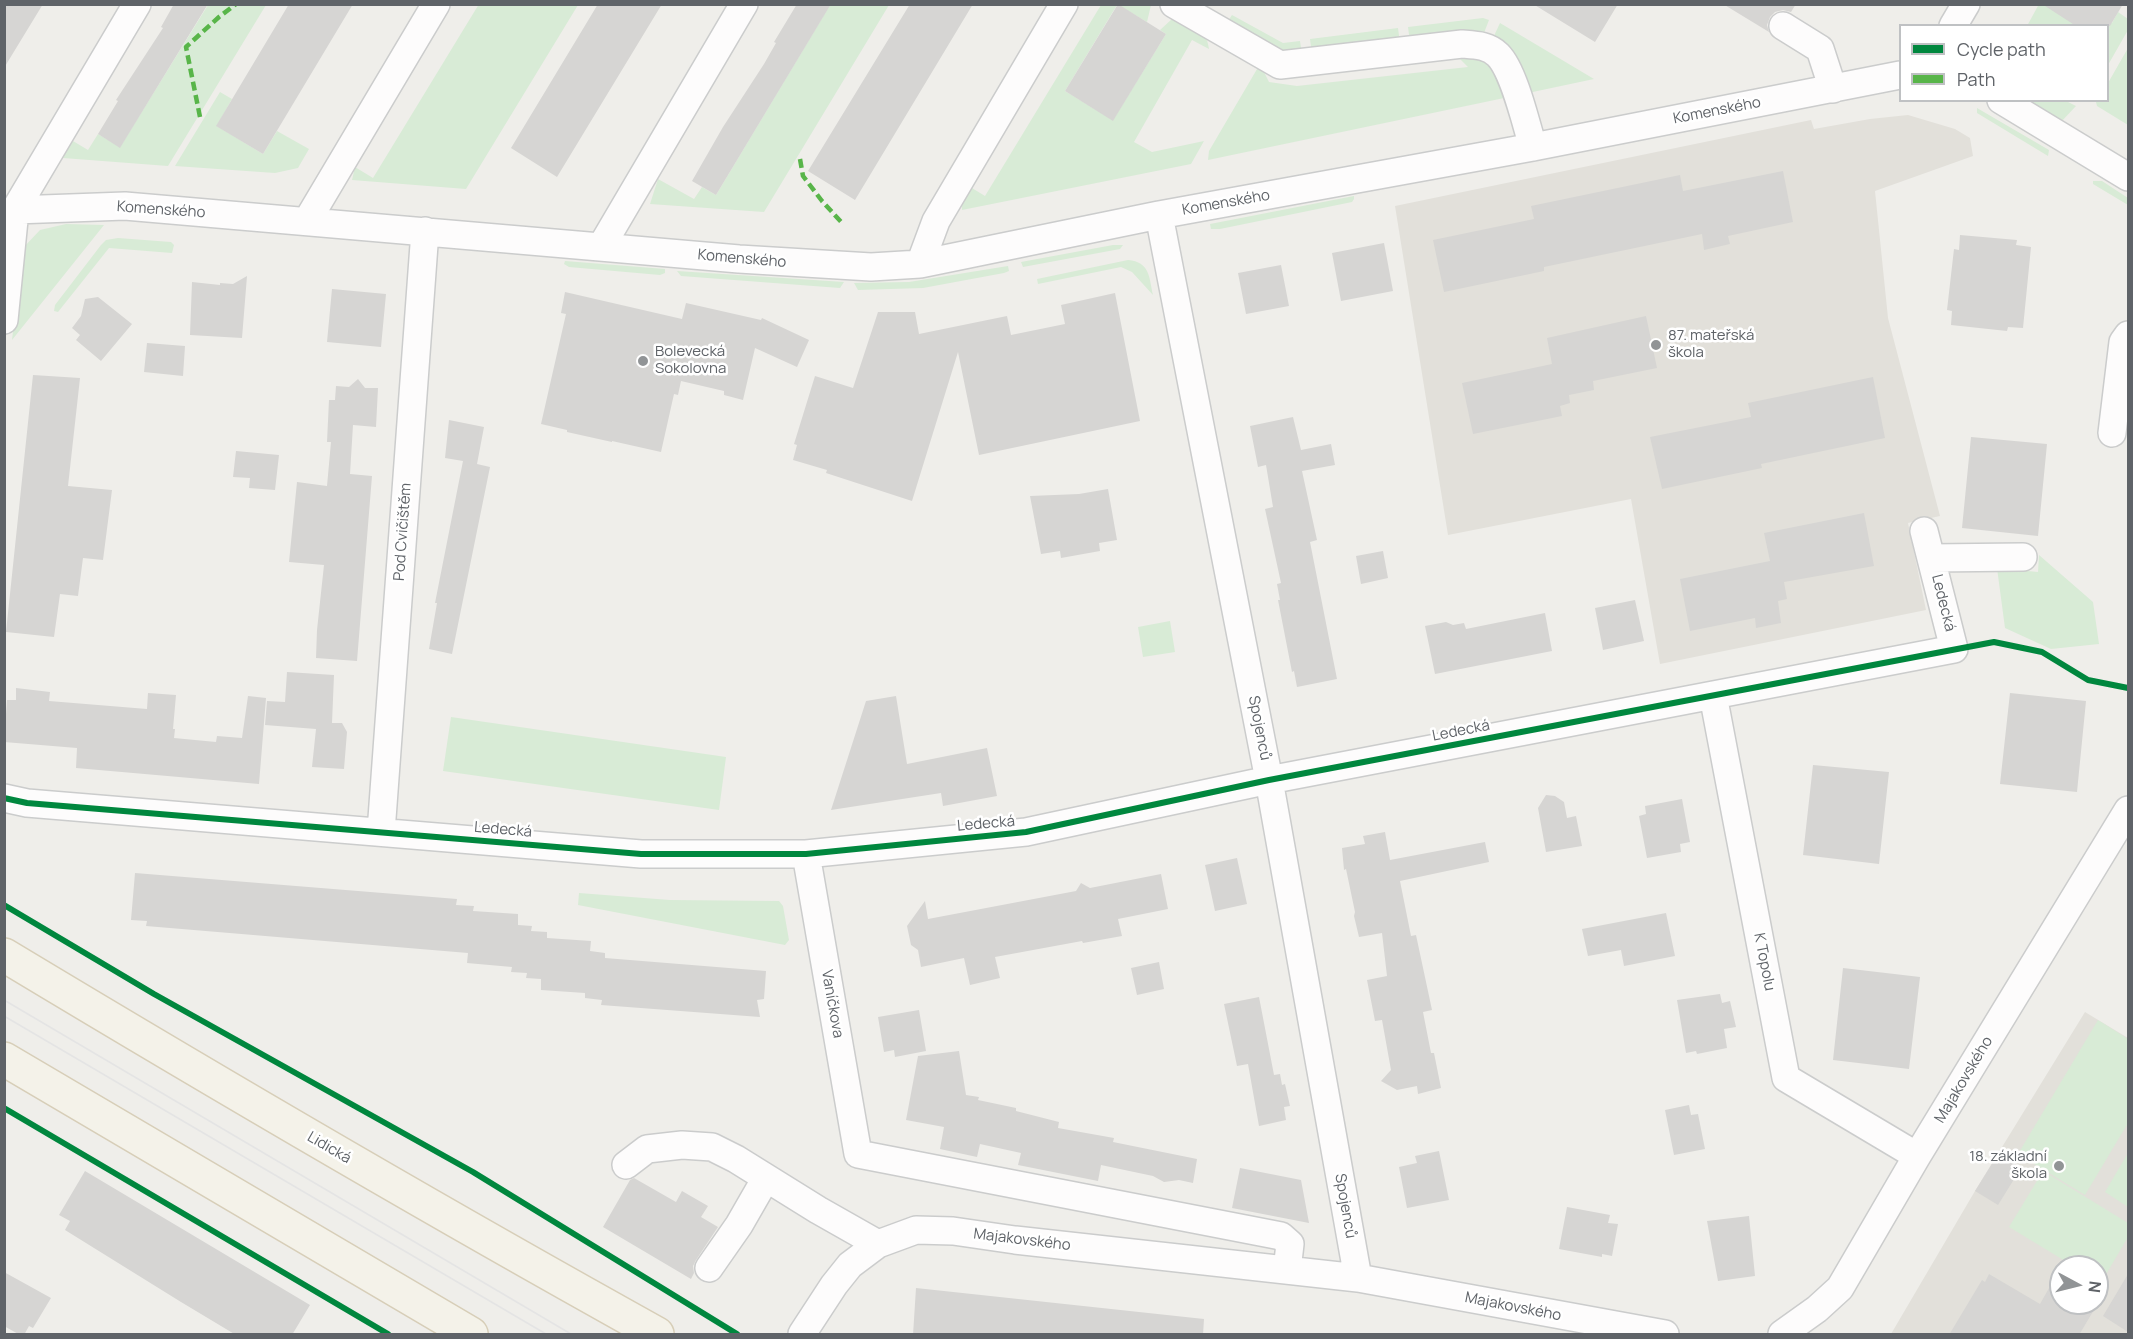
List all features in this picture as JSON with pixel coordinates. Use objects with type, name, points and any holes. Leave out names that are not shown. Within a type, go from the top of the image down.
[{"type":"main road","name":"Lidická","points":[[4,955],[181,1062],[657,1335]]},
{"type":"main road","points":[[4,1059],[471,1335]]},
{"type":"street","points":[[4,320],[10,213],[137,4]]},
{"type":"street","points":[[307,221],[436,4]]},
{"type":"street","points":[[602,247],[744,4]]},
{"type":"street","points":[[920,264],[936,221],[1064,4]]},
{"type":"street","points":[[1174,4],[1280,65],[1462,44],[1483,46],[1497,54],[1511,77],[1533,147]]},
{"type":"street","points":[[1954,24],[1966,4]]},
{"type":"street","points":[[1783,26],[1820,49],[1833,89]]},
{"type":"street","name":"Komenského","points":[[10,213],[125,206],[850,266],[920,264],[1160,215],[1533,147],[1899,75]]},
{"type":"street","points":[[2004,102],[2128,177]]},
{"type":"street","name":"Spojenců","points":[[1160,215],[1269,780],[1358,1278]]},
{"type":"street","name":"Pod Cvičištěm","points":[[381,832],[425,231]]},
{"type":"street","points":[[2112,433],[2123,342],[2128,335]]},
{"type":"street","name":"Ledecká","points":[[4,798],[27,803],[641,854],[806,854],[1026,832],[1269,780],[1954,649],[1924,531]]},
{"type":"street","points":[[1931,558],[2023,557]]},
{"type":"street","name":"K Topolu","points":[[1713,695],[1786,1078],[1917,1156]]},
{"type":"street","name":"Majakovského","points":[[1782,1335],[1817,1310],[1840,1288],[1917,1156],[2128,810]]},
{"type":"street","name":"Vaníčkova","points":[[806,854],[858,1154],[1281,1236],[1290,1244],[1287,1270]]},
{"type":"street","points":[[626,1165],[647,1149],[682,1145],[712,1147],[878,1244]]},
{"type":"street","points":[[709,1268],[739,1225],[766,1178]]},
{"type":"street","name":"Majakovského","points":[[802,1335],[834,1285],[850,1265],[878,1244],[916,1230],[953,1231],[1358,1278],[1595,1329],[1665,1335]]},
{"type":"shaded area","name":"87. mateřská škola","points":[[1908,115],[1955,129],[1970,138],[1973,156],[1875,191],[1888,318],[1940,516],[1908,523],[1926,610],[1660,664],[1631,499],[1448,535],[1395,206],[1811,120],[1814,129]]},
{"type":"shaded area","name":"18. základní škola","points":[[2085,1012],[2128,1038],[2128,1334],[1891,1334],[1975,1191]]},
{"type":"green space","points":[[479,4],[578,5],[466,189],[352,180],[355,167],[373,178]]},
{"type":"green space","points":[[2039,4],[2068,5],[2075,24],[2028,24]]},
{"type":"green space","points":[[208,5],[266,5],[168,166],[63,158],[68,138],[88,150],[98,134],[120,147]]},
{"type":"green space","points":[[830,5],[889,5],[764,212],[650,204],[658,179],[694,199],[702,187],[716,195]]},
{"type":"green space","points":[[1101,5],[1117,5],[1065,91],[1113,120],[1166,34],[1160,30],[1172,19],[1182,16],[1196,26],[1206,38],[1209,49],[1192,40],[1134,142],[1152,152],[1204,141],[1191,164],[962,210],[962,198],[967,185],[985,196]]},
{"type":"green space","points":[[1118,5],[1151,5],[1147,22]]},
{"type":"green space","points":[[2118,12],[2128,19],[2128,30],[2109,63],[2109,24],[2107,21],[2112,23]]},
{"type":"green space","points":[[1232,15],[1283,43],[1300,41],[1302,54],[1284,55],[1226,24]]},
{"type":"green space","points":[[1483,18],[1489,20],[1484,33],[1410,42],[1408,27]]},
{"type":"green space","points":[[1500,23],[1594,79],[1528,93],[1493,38]]},
{"type":"green space","points":[[1398,28],[1400,43],[1312,54],[1310,39]]},
{"type":"green space","points":[[2128,48],[2128,125],[2097,106],[2096,102],[2109,102],[2109,81]]},
{"type":"green space","points":[[1454,53],[1485,60],[1499,75],[1509,97],[1208,160],[1209,151],[1260,64],[1269,82],[1297,86],[1468,67]]},
{"type":"green space","points":[[220,92],[232,99],[217,126],[263,154],[277,131],[309,149],[298,168],[275,173],[175,166]]},
{"type":"green space","points":[[2027,102],[2068,102],[2076,106],[2061,122]]},
{"type":"green space","points":[[1977,108],[2049,150],[2048,156],[1977,113]]},
{"type":"green space","points":[[2093,181],[2102,181],[2128,198],[2128,205],[2093,184]]},
{"type":"green space","points":[[1354,196],[1352,202],[1211,229],[1210,224]]},
{"type":"green space","points":[[66,224],[104,225],[12,340],[23,248],[40,230]]},
{"type":"green space","points":[[118,238],[171,242],[174,245],[172,253],[109,248],[58,312],[54,311],[55,305],[101,245],[106,240]]},
{"type":"green space","points":[[1123,245],[1120,249],[1023,267],[1021,262]]},
{"type":"green space","points":[[1128,260],[1145,267],[1153,295],[1132,272],[1121,267],[1038,284],[1037,279]]},
{"type":"green space","points":[[565,261],[665,269],[665,273],[660,275],[569,267],[564,264]]},
{"type":"green space","points":[[1008,266],[1009,271],[1004,273],[923,288],[858,290],[854,283],[909,282]]},
{"type":"green space","points":[[677,271],[844,282],[840,288],[681,276]]},
{"type":"green space","points":[[2039,555],[2093,602],[2099,644],[2051,649],[2005,628],[1997,568],[2038,572]]},
{"type":"green space","points":[[1170,621],[1175,652],[1143,657],[1138,627]]},
{"type":"green space","points":[[451,717],[726,757],[719,810],[443,771]]},
{"type":"green space","points":[[579,893],[670,900],[779,901],[783,906],[789,940],[785,945],[578,905]]},
{"type":"green space","points":[[2098,1020],[2128,1039],[2128,1123],[2085,1195],[2018,1154]]},
{"type":"green space","points":[[2128,1153],[2128,1207],[2105,1192]]},
{"type":"green space","points":[[2043,1171],[2128,1223],[2128,1237],[2109,1269],[2109,1255],[2055,1255],[2009,1227]]},
{"type":"building","points":[[4,4],[43,4],[4,68]]},
{"type":"building","points":[[174,4],[208,4],[120,148],[98,134],[118,101],[116,100],[163,28],[161,27]]},
{"type":"building","points":[[289,4],[353,4],[263,154],[216,126]]},
{"type":"building","points":[[598,4],[662,4],[557,177],[511,148]]},
{"type":"building","points":[[797,4],[831,4],[716,195],[692,181],[723,127],[764,64],[776,43],[774,42]]},
{"type":"building","points":[[910,4],[973,4],[855,200],[808,171]]},
{"type":"building","points":[[1118,4],[1166,34],[1113,121],[1065,91]]},
{"type":"building","points":[[1533,4],[1618,4],[1595,42]]},
{"type":"building","points":[[1723,4],[1796,4],[1791,12],[1783,10],[1775,12],[1770,17],[1767,25],[1769,32]]},
{"type":"building","points":[[2042,4],[2123,4],[2110,26],[2109,24],[2073,24]]},
{"type":"building","points":[[1783,171],[1793,222],[1728,236],[1730,244],[1704,250],[1702,234],[1544,267],[1544,271],[1444,292],[1433,240],[1534,219],[1531,206],[1680,175],[1683,191]]},
{"type":"building","points":[[1960,235],[2017,240],[2016,245],[2031,247],[2023,328],[2008,327],[2007,331],[1951,325],[1952,311],[1947,310],[1954,249],[1959,250]]},
{"type":"building","points":[[1384,243],[1393,291],[1341,301],[1332,253]]},
{"type":"building","points":[[1281,265],[1289,306],[1246,314],[1238,273]]},
{"type":"building","points":[[247,276],[242,338],[190,335],[192,282],[233,284]]},
{"type":"building","points":[[332,289],[386,294],[381,347],[327,342]]},
{"type":"building","points":[[565,292],[682,319],[686,303],[761,320],[762,318],[809,340],[797,367],[755,348],[743,400],[724,395],[724,391],[681,381],[678,395],[674,394],[661,452],[567,432],[567,430],[541,424],[566,314],[561,313]]},
{"type":"building","points":[[1115,293],[1140,421],[979,455],[958,352],[912,501],[793,460],[797,445],[794,444],[815,376],[853,388],[878,312],[915,312],[919,334],[1007,316],[1011,335],[1065,324],[1061,305]]},
{"type":"building","points":[[98,297],[132,324],[101,361],[76,340],[80,335],[72,328],[81,316],[85,299]]},
{"type":"building","points":[[1646,316],[1657,368],[1593,381],[1594,390],[1569,395],[1570,403],[1560,406],[1562,416],[1473,434],[1462,383],[1552,364],[1547,338]]},
{"type":"building","points":[[147,343],[185,346],[183,376],[144,372]]},
{"type":"building","points":[[33,375],[80,378],[68,486],[112,490],[103,560],[83,558],[78,596],[60,594],[54,637],[6,632]]},
{"type":"building","points":[[1873,377],[1885,438],[1761,464],[1762,468],[1662,489],[1650,437],[1751,417],[1748,403]]},
{"type":"building","points":[[358,379],[365,388],[378,388],[376,427],[353,425],[350,474],[372,476],[357,661],[316,658],[324,565],[289,562],[297,482],[327,486],[331,442],[327,442],[329,400],[335,400],[336,386],[349,387]]},
{"type":"building","points":[[1293,417],[1301,450],[1331,444],[1335,465],[1302,471],[1317,540],[1310,542],[1337,679],[1297,687],[1278,600],[1280,600],[1277,584],[1281,583],[1265,509],[1273,507],[1266,465],[1258,467],[1250,426]]},
{"type":"building","points":[[449,420],[484,427],[477,464],[490,467],[452,654],[429,649],[437,603],[435,603],[463,461],[445,458]]},
{"type":"building","points":[[1971,437],[2047,444],[2038,536],[1962,528]]},
{"type":"building","points":[[236,451],[279,455],[275,490],[249,488],[250,478],[233,477]]},
{"type":"building","points":[[1108,489],[1117,540],[1099,543],[1100,551],[1061,558],[1060,551],[1041,554],[1030,496],[1079,494]]},
{"type":"building","points":[[1864,513],[1874,566],[1784,582],[1787,599],[1778,601],[1781,623],[1756,628],[1755,618],[1690,631],[1680,579],[1770,561],[1764,533]]},
{"type":"building","points":[[1383,551],[1388,578],[1361,584],[1356,556]]},
{"type":"building","points":[[1635,600],[1644,641],[1603,650],[1595,608]]},
{"type":"building","points":[[1545,613],[1552,651],[1435,674],[1425,626],[1446,622],[1453,625],[1464,623],[1466,629]]},
{"type":"building","points":[[287,672],[334,675],[332,723],[342,723],[347,732],[344,769],[312,767],[316,729],[265,725],[267,701],[285,702]]},
{"type":"building","points":[[16,688],[50,692],[49,701],[147,709],[148,693],[176,695],[174,738],[216,742],[217,736],[242,738],[248,696],[266,698],[259,784],[76,768],[77,748],[4,742],[7,700],[16,700]]},
{"type":"building","points":[[2010,693],[2086,701],[2077,792],[2000,784]]},
{"type":"building","points":[[896,696],[907,764],[987,748],[997,796],[943,806],[941,793],[831,810],[866,701]]},
{"type":"building","points":[[1813,765],[1889,772],[1879,864],[1803,855]]},
{"type":"building","points":[[1546,795],[1555,796],[1564,802],[1567,818],[1576,816],[1582,846],[1546,852],[1538,808]]},
{"type":"building","points":[[1682,799],[1690,842],[1680,844],[1681,852],[1647,858],[1639,816],[1646,814],[1645,806]]},
{"type":"building","points":[[1385,832],[1390,860],[1485,842],[1489,862],[1400,881],[1411,936],[1416,935],[1432,1010],[1423,1012],[1441,1088],[1418,1094],[1417,1086],[1397,1090],[1381,1081],[1391,1070],[1382,1020],[1375,1021],[1367,980],[1387,976],[1382,933],[1359,937],[1346,869],[1344,870],[1342,848],[1365,844],[1363,836]]},
{"type":"building","points":[[1237,858],[1247,904],[1215,911],[1205,865]]},
{"type":"building","points":[[135,873],[457,899],[456,905],[474,906],[473,911],[518,914],[518,925],[532,926],[531,931],[547,932],[547,938],[591,941],[590,951],[605,953],[605,958],[766,971],[764,999],[757,1000],[760,1017],[601,1005],[602,1000],[585,998],[585,993],[541,990],[541,979],[526,978],[527,973],[511,972],[512,967],[467,963],[468,953],[146,926],[147,921],[131,920]]},
{"type":"building","points":[[1161,874],[1168,909],[1118,919],[1122,936],[995,957],[1000,978],[970,985],[964,958],[921,967],[918,950],[911,945],[907,926],[925,901],[928,919],[1076,891],[1081,883],[1090,888]]},
{"type":"building","points":[[1666,913],[1675,956],[1624,966],[1621,950],[1588,956],[1582,929]]},
{"type":"building","points":[[1159,962],[1164,989],[1137,995],[1131,968]]},
{"type":"building","points":[[1843,968],[1920,977],[1909,1069],[1833,1060]]},
{"type":"building","points":[[1720,994],[1722,1003],[1730,1001],[1736,1027],[1724,1029],[1727,1048],[1697,1054],[1696,1051],[1686,1053],[1677,1000]]},
{"type":"building","points":[[1259,997],[1274,1075],[1280,1074],[1290,1106],[1284,1107],[1286,1120],[1259,1126],[1248,1064],[1237,1066],[1224,1004]]},
{"type":"building","points":[[919,1010],[926,1051],[895,1057],[894,1050],[884,1052],[878,1017]]},
{"type":"building","points":[[959,1051],[966,1095],[1059,1122],[1058,1128],[1114,1138],[1113,1142],[1197,1159],[1193,1183],[1179,1180],[1164,1182],[1153,1176],[1101,1165],[1098,1181],[1018,1165],[1021,1153],[980,1144],[977,1157],[940,1149],[944,1127],[906,1120],[918,1056]]},
{"type":"building","points":[[1689,1105],[1691,1115],[1698,1114],[1705,1149],[1674,1155],[1665,1110]]},
{"type":"building","points":[[1439,1151],[1449,1200],[1407,1208],[1399,1167],[1417,1163],[1415,1156]]},
{"type":"building","points":[[1998,1154],[2021,1168],[1998,1205],[1975,1191]]},
{"type":"building","points":[[1240,1168],[1301,1180],[1309,1223],[1232,1208]]},
{"type":"building","points":[[85,1171],[310,1305],[292,1335],[236,1335],[65,1230],[70,1221],[59,1215]]},
{"type":"building","points":[[634,1178],[676,1202],[682,1191],[708,1206],[701,1217],[718,1227],[696,1260],[691,1279],[603,1227],[630,1180]]},
{"type":"building","points":[[1567,1207],[1610,1215],[1608,1223],[1618,1224],[1612,1256],[1602,1254],[1602,1257],[1559,1249]]},
{"type":"building","points":[[1749,1216],[1755,1276],[1718,1281],[1707,1221]]},
{"type":"building","points":[[4,1272],[51,1298],[33,1328],[29,1326],[24,1335],[4,1326]]},
{"type":"building","points":[[1989,1274],[2040,1304],[2049,1288],[2049,1315],[2091,1315],[2079,1335],[1949,1335],[1982,1280],[1985,1282]]},
{"type":"building","points":[[2128,1274],[2128,1332],[2103,1316],[2109,1315],[2109,1306]]},
{"type":"building","points":[[916,1288],[1204,1319],[1203,1335],[913,1335]]},
{"type":"tram line","points":[[4,1000],[571,1334]]},
{"type":"tram line","points":[[4,1016],[546,1334]]},
{"type":"marked path","points":[[200,117],[186,47],[236,4]]},
{"type":"marked path","points":[[800,159],[803,176],[843,224]]},
{"type":"cycle path","points":[[4,798],[27,803],[641,854],[806,854],[1026,832],[1269,780],[1994,642],[2042,652],[2088,680],[2128,688]]},
{"type":"cycle path","points":[[4,905],[154,994],[473,1172],[737,1334]]},
{"type":"cycle path","points":[[4,1108],[388,1334]]},
{"type":"place","name":"87. mateřská škola","points":[[1656,345]]},
{"type":"place","name":"Bolevecká Sokolovna","points":[[643,361]]},
{"type":"place","name":"18. základní škola","points":[[2059,1166]]}]
